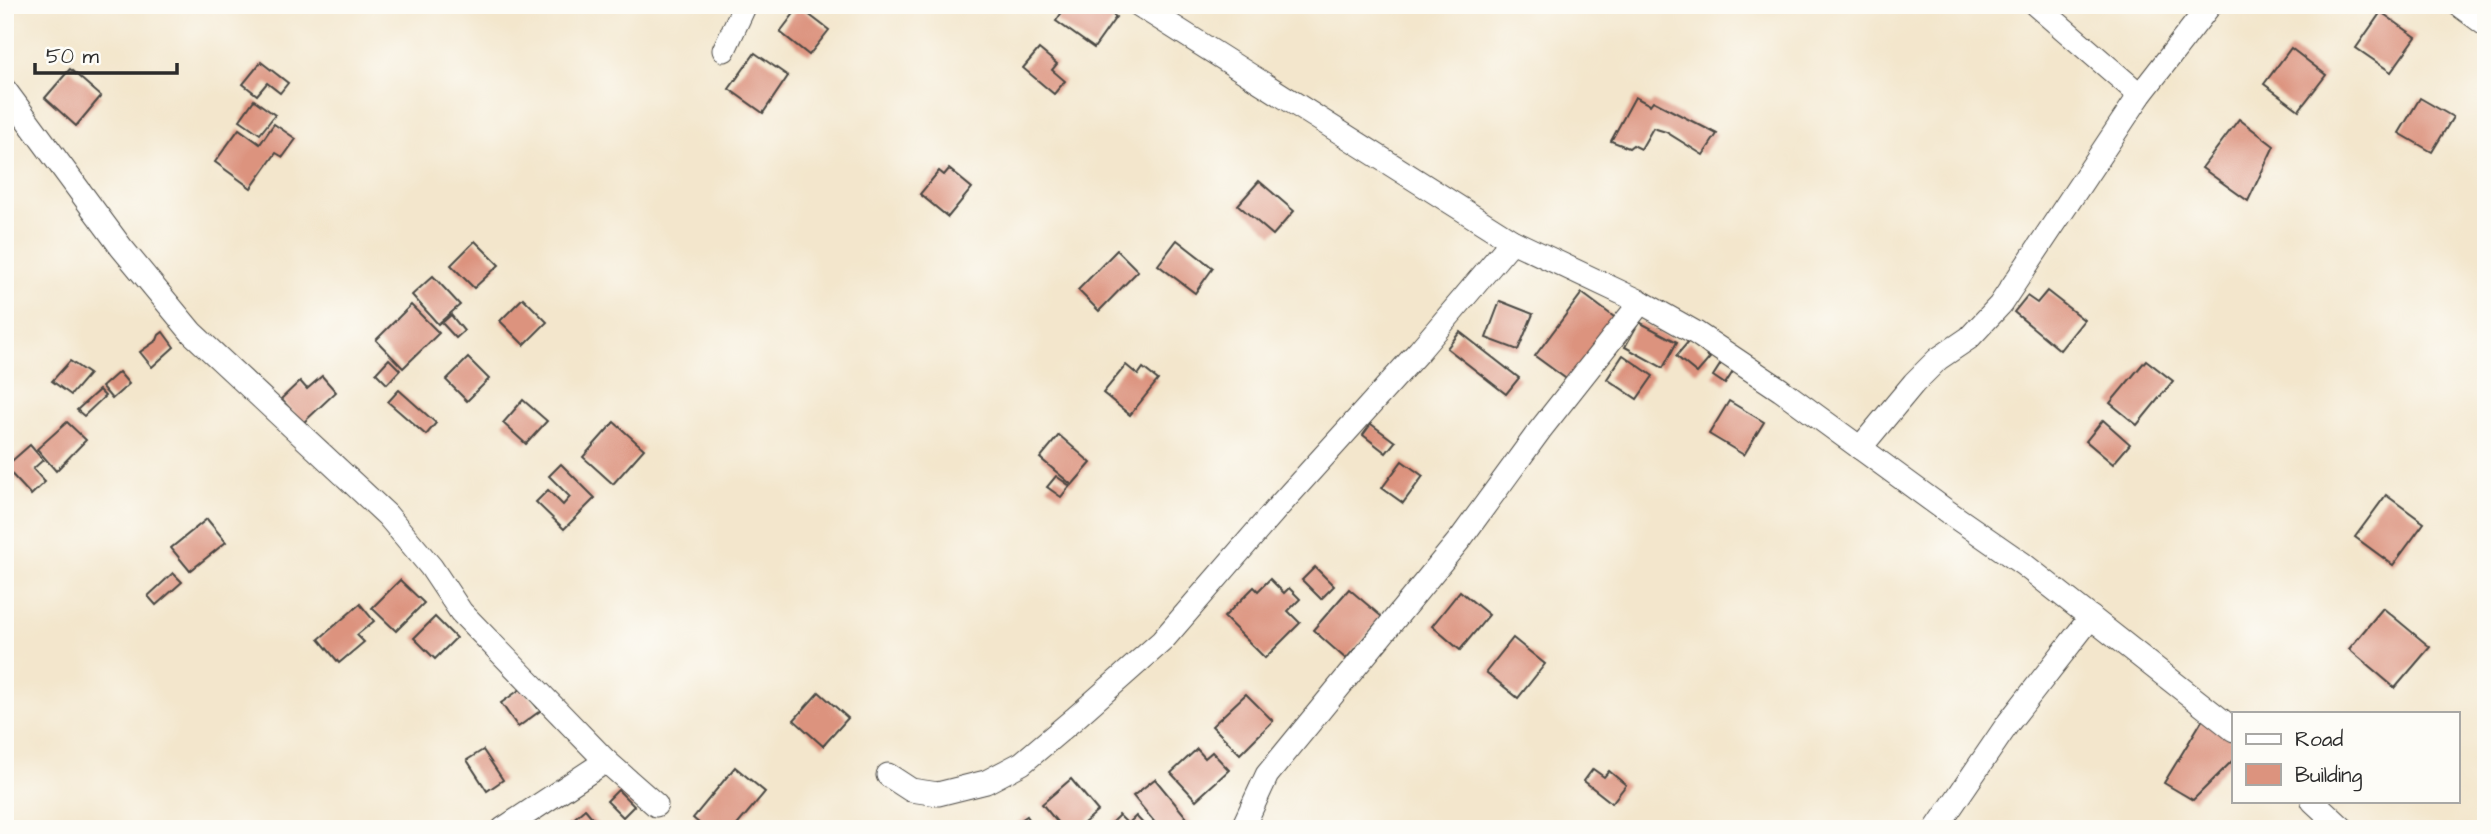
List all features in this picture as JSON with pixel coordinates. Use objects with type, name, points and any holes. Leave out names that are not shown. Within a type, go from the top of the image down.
[{"type":"street","points":[[724,50],[745,5]]},
{"type":"street","points":[[1139,5],[1512,241],[1642,302],[1696,333],[1781,390],[2023,564],[2232,728]]},
{"type":"street","points":[[2036,5],[2140,95]]},
{"type":"street","points":[[1860,448],[1914,383],[1938,359],[1969,338],[2000,305],[2140,95],[2210,5]]},
{"type":"street","points":[[2459,5],[2486,25]]},
{"type":"street","points":[[5,90],[121,247],[192,334],[387,514],[431,567],[461,612],[606,761],[656,805]]},
{"type":"street","points":[[888,775],[911,790],[938,794],[986,782],[1022,763],[1074,719],[1162,641],[1419,351],[1512,241]]},
{"type":"street","points":[[1242,829],[1267,775],[1461,538],[1540,430],[1642,302]]},
{"type":"street","points":[[1936,829],[2008,722],[2091,617]]},
{"type":"street","points":[[503,829],[606,761]]},
{"type":"street","points":[[2314,802],[2343,829]]},
{"type":"building","points":[[1067,5],[1099,5],[1116,17],[1094,48],[1056,21]]},
{"type":"building","points":[[799,7],[829,30],[809,55],[780,32]]},
{"type":"building","points":[[2381,12],[2416,37],[2391,72],[2356,48]]},
{"type":"building","points":[[2291,48],[2326,75],[2299,110],[2264,84]]},
{"type":"building","points":[[1039,49],[1057,64],[1052,70],[1065,81],[1054,94],[1023,68]]},
{"type":"building","points":[[755,53],[788,76],[763,113],[729,89]]},
{"type":"building","points":[[261,62],[288,83],[280,93],[267,83],[257,95],[243,84]]},
{"type":"building","points":[[70,69],[101,96],[76,126],[45,98]]},
{"type":"building","points":[[1635,97],[1650,105],[1653,101],[1717,134],[1703,155],[1666,132],[1653,128],[1641,149],[1633,145],[1629,148],[1611,141]]},
{"type":"building","points":[[2420,98],[2453,117],[2432,152],[2399,133]]},
{"type":"building","points":[[254,100],[275,115],[260,134],[240,120]]},
{"type":"building","points":[[2239,119],[2274,146],[2248,201],[2202,168]]},
{"type":"building","points":[[274,124],[296,139],[283,157],[276,153],[251,188],[215,162],[239,129],[260,144]]},
{"type":"building","points":[[949,169],[972,188],[948,217],[920,194],[939,171],[944,175]]},
{"type":"building","points":[[1259,181],[1294,211],[1273,235],[1238,205]]},
{"type":"building","points":[[1177,240],[1213,268],[1195,293],[1158,265]]},
{"type":"building","points":[[475,241],[499,265],[474,288],[451,265]]},
{"type":"building","points":[[1117,250],[1138,271],[1099,311],[1078,290]]},
{"type":"building","points":[[433,276],[460,305],[438,324],[412,295]]},
{"type":"building","points":[[2047,291],[2084,320],[2060,350],[2014,312],[2027,296],[2037,303]]},
{"type":"building","points":[[1582,293],[1618,320],[1572,383],[1535,356]]},
{"type":"building","points":[[523,298],[547,322],[524,345],[500,321]]},
{"type":"building","points":[[1500,301],[1533,314],[1518,350],[1486,338]]},
{"type":"building","points":[[411,305],[439,333],[403,368],[376,340]]},
{"type":"building","points":[[451,315],[464,331],[456,338],[442,323]]},
{"type":"building","points":[[1639,322],[1677,342],[1663,368],[1625,347]]},
{"type":"building","points":[[163,332],[174,347],[152,367],[140,352]]},
{"type":"building","points":[[1460,332],[1519,378],[1506,394],[1447,348]]},
{"type":"building","points":[[1689,341],[1710,358],[1697,373],[1676,356]]},
{"type":"building","points":[[1623,355],[1653,376],[1637,399],[1607,379]]},
{"type":"building","points":[[468,358],[489,379],[467,401],[446,380]]},
{"type":"building","points":[[389,359],[400,370],[387,384],[376,373]]},
{"type":"building","points":[[2146,360],[2173,381],[2137,425],[2110,403]]},
{"type":"building","points":[[70,361],[89,374],[71,395],[52,381]]},
{"type":"building","points":[[1722,362],[1734,370],[1725,384],[1713,376]]},
{"type":"building","points":[[1126,365],[1138,375],[1143,368],[1158,380],[1130,415],[1103,393]]},
{"type":"building","points":[[119,372],[129,384],[112,399],[102,387]]},
{"type":"building","points":[[322,376],[336,392],[303,423],[281,399],[300,381],[307,389]]},
{"type":"building","points":[[99,390],[105,396],[84,416],[77,410]]},
{"type":"building","points":[[399,390],[436,423],[426,435],[388,402]]},
{"type":"building","points":[[523,400],[547,421],[526,444],[503,423]]},
{"type":"building","points":[[1729,401],[1764,422],[1744,455],[1709,434]]},
{"type":"building","points":[[2103,420],[2130,444],[2113,464],[2086,441]]},
{"type":"building","points":[[67,422],[86,440],[56,471],[37,449]]},
{"type":"building","points":[[614,422],[644,449],[613,484],[583,457]]},
{"type":"building","points":[[1371,424],[1395,442],[1386,453],[1363,435]]},
{"type":"building","points":[[1059,435],[1091,463],[1072,485],[1040,458]]},
{"type":"building","points":[[30,445],[43,460],[33,469],[45,482],[31,495],[5,467]]},
{"type":"building","points":[[1402,461],[1423,476],[1403,503],[1382,488]]},
{"type":"building","points":[[561,464],[595,498],[564,529],[536,502],[548,490],[563,505],[570,497],[549,476]]},
{"type":"building","points":[[1056,476],[1070,486],[1061,497],[1047,487]]},
{"type":"building","points":[[2386,495],[2424,523],[2393,565],[2355,537]]},
{"type":"building","points":[[207,519],[226,542],[190,571],[171,548]]},
{"type":"building","points":[[1315,567],[1334,586],[1321,599],[1302,580]]},
{"type":"building","points":[[173,573],[182,582],[156,605],[148,596]]},
{"type":"building","points":[[1270,579],[1284,593],[1289,588],[1300,599],[1288,611],[1300,623],[1265,658],[1224,617],[1254,587],[1258,591]]},
{"type":"building","points":[[400,580],[424,603],[396,631],[372,608]]},
{"type":"building","points":[[1349,589],[1382,617],[1346,659],[1313,630]]},
{"type":"building","points":[[1460,591],[1489,615],[1460,650],[1432,626]]},
{"type":"building","points":[[360,604],[374,621],[357,635],[364,642],[339,663],[319,639]]},
{"type":"building","points":[[2383,608],[2430,647],[2395,688],[2349,649]]},
{"type":"building","points":[[435,617],[456,638],[435,659],[414,638]]},
{"type":"building","points":[[1513,638],[1545,664],[1518,698],[1486,672]]},
{"type":"building","points":[[522,688],[540,711],[518,727],[501,703]]},
{"type":"building","points":[[819,692],[848,718],[823,746],[794,720]]},
{"type":"building","points":[[1246,694],[1273,721],[1240,754],[1212,726]]},
{"type":"building","points":[[2203,719],[2232,741],[2232,761],[2193,800],[2164,783]]},
{"type":"building","points":[[1197,749],[1205,758],[1212,752],[1229,770],[1196,800],[1171,773]]},
{"type":"building","points":[[483,750],[503,780],[487,791],[467,760]]},
{"type":"building","points":[[735,767],[765,792],[734,829],[706,829],[693,818]]},
{"type":"building","points":[[1593,769],[1604,777],[1609,771],[1626,785],[1612,803],[1584,781]]},
{"type":"building","points":[[1071,779],[1098,811],[1077,829],[1063,829],[1042,804]]},
{"type":"building","points":[[1155,779],[1196,829],[1160,829],[1133,796]]},
{"type":"building","points":[[618,790],[634,806],[623,817],[607,801]]},
{"type":"building","points":[[585,809],[602,829],[562,829]]},
{"type":"building","points":[[1119,815],[1128,824],[1136,816],[1148,829],[1105,829]]},
{"type":"building","points":[[1027,816],[1036,829],[1008,829]]}]
